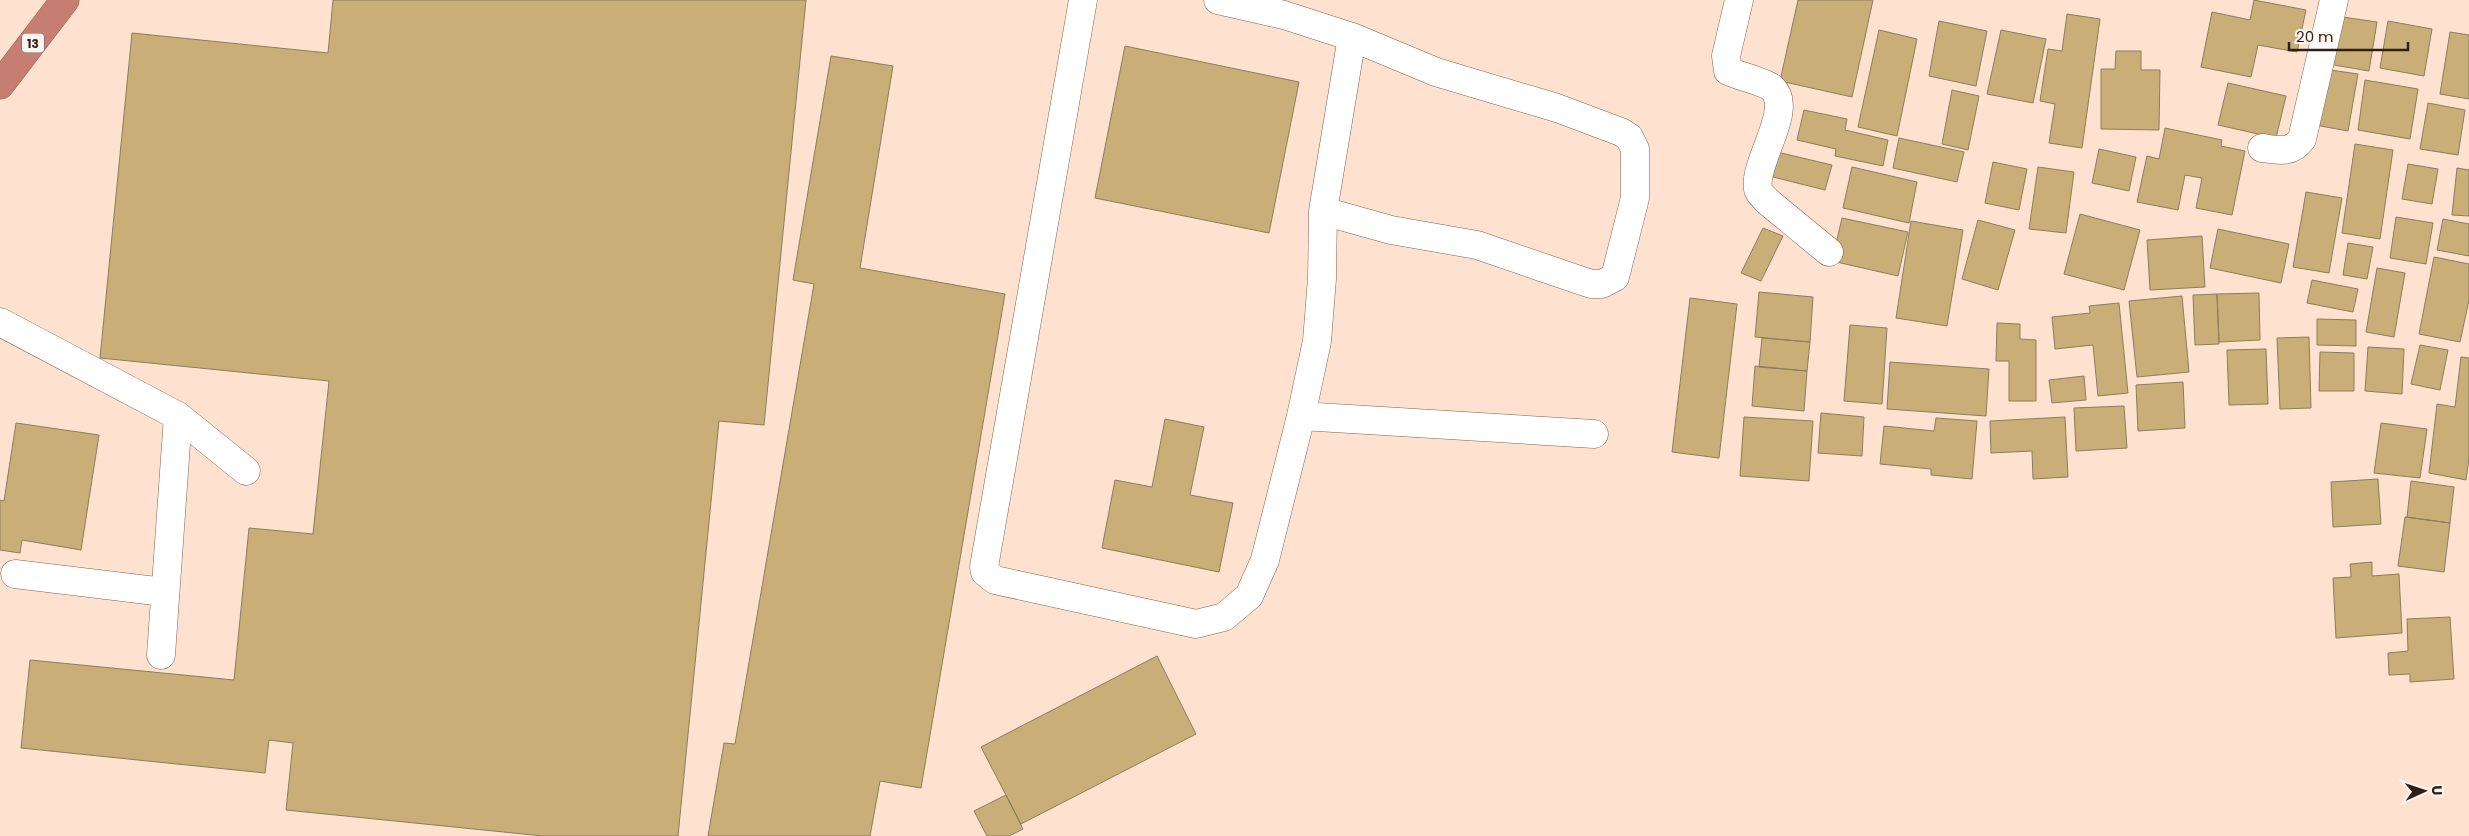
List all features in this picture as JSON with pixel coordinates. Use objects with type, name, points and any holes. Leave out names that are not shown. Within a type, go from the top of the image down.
[{"type":"highway","name":"13","points":[[0,85],[65,0]]},
{"type":"street","points":[[1082,0],[984,567],[985,572],[995,580],[1196,624],[1224,617],[1249,596],[1265,560],[1301,416],[1316,342],[1322,279],[1323,211],[1352,37]]},
{"type":"street","points":[[1218,0],[1284,14],[1352,37],[1436,72],[1557,108],[1621,132],[1630,137],[1635,149],[1635,198],[1614,277],[1602,284],[1591,284],[1477,245],[1391,230],[1323,211]]},
{"type":"street","points":[[1739,0],[1726,56],[1728,71],[1772,88],[1779,100],[1779,112],[1758,180],[1759,191],[1767,201],[1829,252]]},
{"type":"street","points":[[2262,148],[2286,150],[2296,147],[2302,139],[2334,0]]},
{"type":"street","points":[[0,322],[178,416],[246,471]]},
{"type":"street","points":[[161,655],[178,416]]},
{"type":"street","points":[[1301,416],[1594,434]]},
{"type":"street","points":[[15,574],[164,592]]},
{"type":"building","points":[[333,0],[806,0],[764,425],[719,421],[678,836],[543,836],[286,810],[293,743],[269,740],[265,773],[21,748],[30,660],[234,680],[249,528],[313,534],[329,381],[100,358],[132,33],[328,53]]},
{"type":"building","points":[[1798,0],[1873,0],[1852,97],[1780,81]]},
{"type":"building","points":[[2254,0],[2306,10],[2297,52],[2258,45],[2251,77],[2201,67],[2212,12],[2250,20]]},
{"type":"building","points":[[2067,14],[2100,19],[2082,148],[2049,143],[2055,104],[2040,101],[2048,49],[2062,51]]},
{"type":"building","points":[[2336,16],[2377,22],[2369,71],[2328,64]]},
{"type":"building","points":[[1939,21],[1987,31],[1976,86],[1929,76]]},
{"type":"building","points":[[2388,21],[2432,29],[2424,76],[2380,68]]},
{"type":"building","points":[[1879,30],[1917,39],[1897,136],[1858,127]]},
{"type":"building","points":[[2001,30],[2046,39],[2033,103],[1987,94]]},
{"type":"building","points":[[2450,32],[2469,35],[2469,99],[2440,94]]},
{"type":"building","points":[[1125,46],[1299,82],[1269,233],[1095,198]]},
{"type":"building","points":[[2116,51],[2141,51],[2141,70],[2160,70],[2159,130],[2101,129],[2101,69],[2115,69]]},
{"type":"building","points":[[831,56],[893,66],[860,268],[1005,294],[921,788],[880,781],[870,836],[708,836],[724,743],[735,744],[814,284],[793,280]]},
{"type":"building","points":[[2324,69],[2358,74],[2348,131],[2315,125]]},
{"type":"building","points":[[2365,80],[2418,89],[2410,139],[2358,130]]},
{"type":"building","points":[[2228,83],[2286,96],[2276,138],[2218,125]]},
{"type":"building","points":[[1952,90],[1979,96],[1968,150],[1942,144]]},
{"type":"building","points":[[2428,103],[2465,110],[2458,155],[2420,149]]},
{"type":"building","points":[[1804,110],[1847,119],[1845,130],[1888,140],[1883,166],[1835,156],[1836,149],[1797,140]]},
{"type":"building","points":[[2165,128],[2222,140],[2221,146],[2245,151],[2232,215],[2196,208],[2202,178],[2185,175],[2178,210],[2137,202],[2147,156],[2159,159]]},
{"type":"building","points":[[1899,138],[1964,152],[1957,182],[1893,168]]},
{"type":"building","points":[[2355,144],[2393,150],[2380,239],[2342,233]]},
{"type":"building","points":[[2099,149],[2136,157],[2129,191],[2092,183]]},
{"type":"building","points":[[1777,152],[1832,165],[1825,190],[1769,176]]},
{"type":"building","points":[[1993,162],[2027,169],[2019,210],[1985,203]]},
{"type":"building","points":[[2408,164],[2438,169],[2432,204],[2402,199]]},
{"type":"building","points":[[1852,167],[1917,182],[1909,223],[1843,208]]},
{"type":"building","points":[[2038,167],[2074,172],[2066,233],[2029,229]]},
{"type":"building","points":[[2457,168],[2469,170],[2469,216],[2452,215]]},
{"type":"building","points":[[2306,192],[2342,198],[2329,273],[2293,267]]},
{"type":"building","points":[[2080,214],[2140,230],[2124,290],[2064,274]]},
{"type":"building","points":[[2396,217],[2433,223],[2426,264],[2390,258]]},
{"type":"building","points":[[1842,218],[1908,232],[1898,276],[1832,261]]},
{"type":"building","points":[[2443,219],[2469,224],[2469,256],[2437,250]]},
{"type":"building","points":[[1978,220],[2015,230],[1998,290],[1962,279]]},
{"type":"building","points":[[1911,221],[1963,230],[1947,326],[1896,318]]},
{"type":"building","points":[[1763,228],[1783,236],[1761,281],[1741,273]]},
{"type":"building","points":[[2218,229],[2289,244],[2281,283],[2210,268]]},
{"type":"building","points":[[2202,236],[2205,287],[2150,290],[2147,240]]},
{"type":"building","points":[[2348,243],[2373,247],[2367,279],[2343,275]]},
{"type":"building","points":[[2434,257],[2469,264],[2469,300],[2460,342],[2419,334]]},
{"type":"building","points":[[2377,268],[2405,273],[2394,337],[2366,332]]},
{"type":"building","points":[[2312,280],[2358,289],[2353,312],[2307,303]]},
{"type":"building","points":[[1759,292],[1813,297],[1810,342],[1755,337]]},
{"type":"building","points":[[2259,293],[2260,340],[2219,342],[2217,294]]},
{"type":"building","points":[[2217,294],[2219,344],[2195,345],[2193,295]]},
{"type":"building","points":[[2182,296],[2189,372],[2137,377],[2129,301]]},
{"type":"building","points":[[1690,298],[1737,304],[1719,458],[1672,452]]},
{"type":"building","points":[[2119,303],[2128,393],[2098,396],[2093,345],[2055,349],[2052,317],[2090,313],[2089,306]]},
{"type":"building","points":[[2317,319],[2356,320],[2356,346],[2317,345]]},
{"type":"building","points":[[1997,323],[2020,324],[2020,339],[2036,340],[2036,401],[2009,401],[2009,361],[1996,361]]},
{"type":"building","points":[[1850,325],[1887,328],[1882,404],[1844,401]]},
{"type":"building","points":[[2309,337],[2311,408],[2280,409],[2277,338]]},
{"type":"building","points":[[1762,338],[1810,342],[1807,371],[1759,367]]},
{"type":"building","points":[[2420,345],[2448,350],[2440,390],[2411,384]]},
{"type":"building","points":[[2368,347],[2404,349],[2402,394],[2365,391]]},
{"type":"building","points":[[2266,349],[2268,404],[2229,405],[2227,350]]},
{"type":"building","points":[[2320,352],[2354,353],[2354,391],[2319,391]]},
{"type":"building","points":[[2461,357],[2469,358],[2469,458],[2466,480],[2429,473],[2437,404],[2455,407]]},
{"type":"building","points":[[1890,362],[1989,369],[1986,416],[1887,409]]},
{"type":"building","points":[[1755,366],[1807,371],[1804,411],[1752,406]]},
{"type":"building","points":[[2084,376],[2086,400],[2052,403],[2049,380]]},
{"type":"building","points":[[2183,382],[2185,428],[2138,431],[2136,385]]},
{"type":"building","points":[[2124,406],[2127,448],[2076,451],[2074,408]]},
{"type":"building","points":[[1821,413],[1864,417],[1862,456],[1818,453]]},
{"type":"building","points":[[1744,417],[1813,421],[1809,481],[1740,476]]},
{"type":"building","points":[[2065,417],[2068,477],[2033,479],[2032,451],[1991,453],[1990,421]]},
{"type":"building","points":[[1936,418],[1977,421],[1972,479],[1931,475],[1931,469],[1880,464],[1884,426],[1934,431]]},
{"type":"building","points":[[1165,419],[1204,427],[1190,495],[1233,503],[1219,572],[1102,548],[1115,480],[1152,487]]},
{"type":"building","points":[[16,423],[99,435],[81,550],[22,540],[20,553],[0,550],[0,500],[4,501]]},
{"type":"building","points":[[2381,423],[2427,429],[2420,478],[2374,473]]},
{"type":"building","points":[[2378,479],[2381,524],[2333,527],[2331,482]]},
{"type":"building","points":[[2411,481],[2454,487],[2450,523],[2407,517]]},
{"type":"building","points":[[2405,517],[2450,523],[2444,572],[2398,566]]},
{"type":"building","points":[[2372,562],[2372,576],[2399,574],[2402,633],[2336,638],[2333,578],[2351,577],[2350,564]]},
{"type":"building","points":[[2450,617],[2454,679],[2410,682],[2410,674],[2389,675],[2388,653],[2408,651],[2407,619]]},
{"type":"building","points":[[1157,656],[1196,734],[1021,824],[981,747]]},
{"type":"building","points":[[1006,795],[1023,829],[1009,836],[987,836],[974,811]]}]
